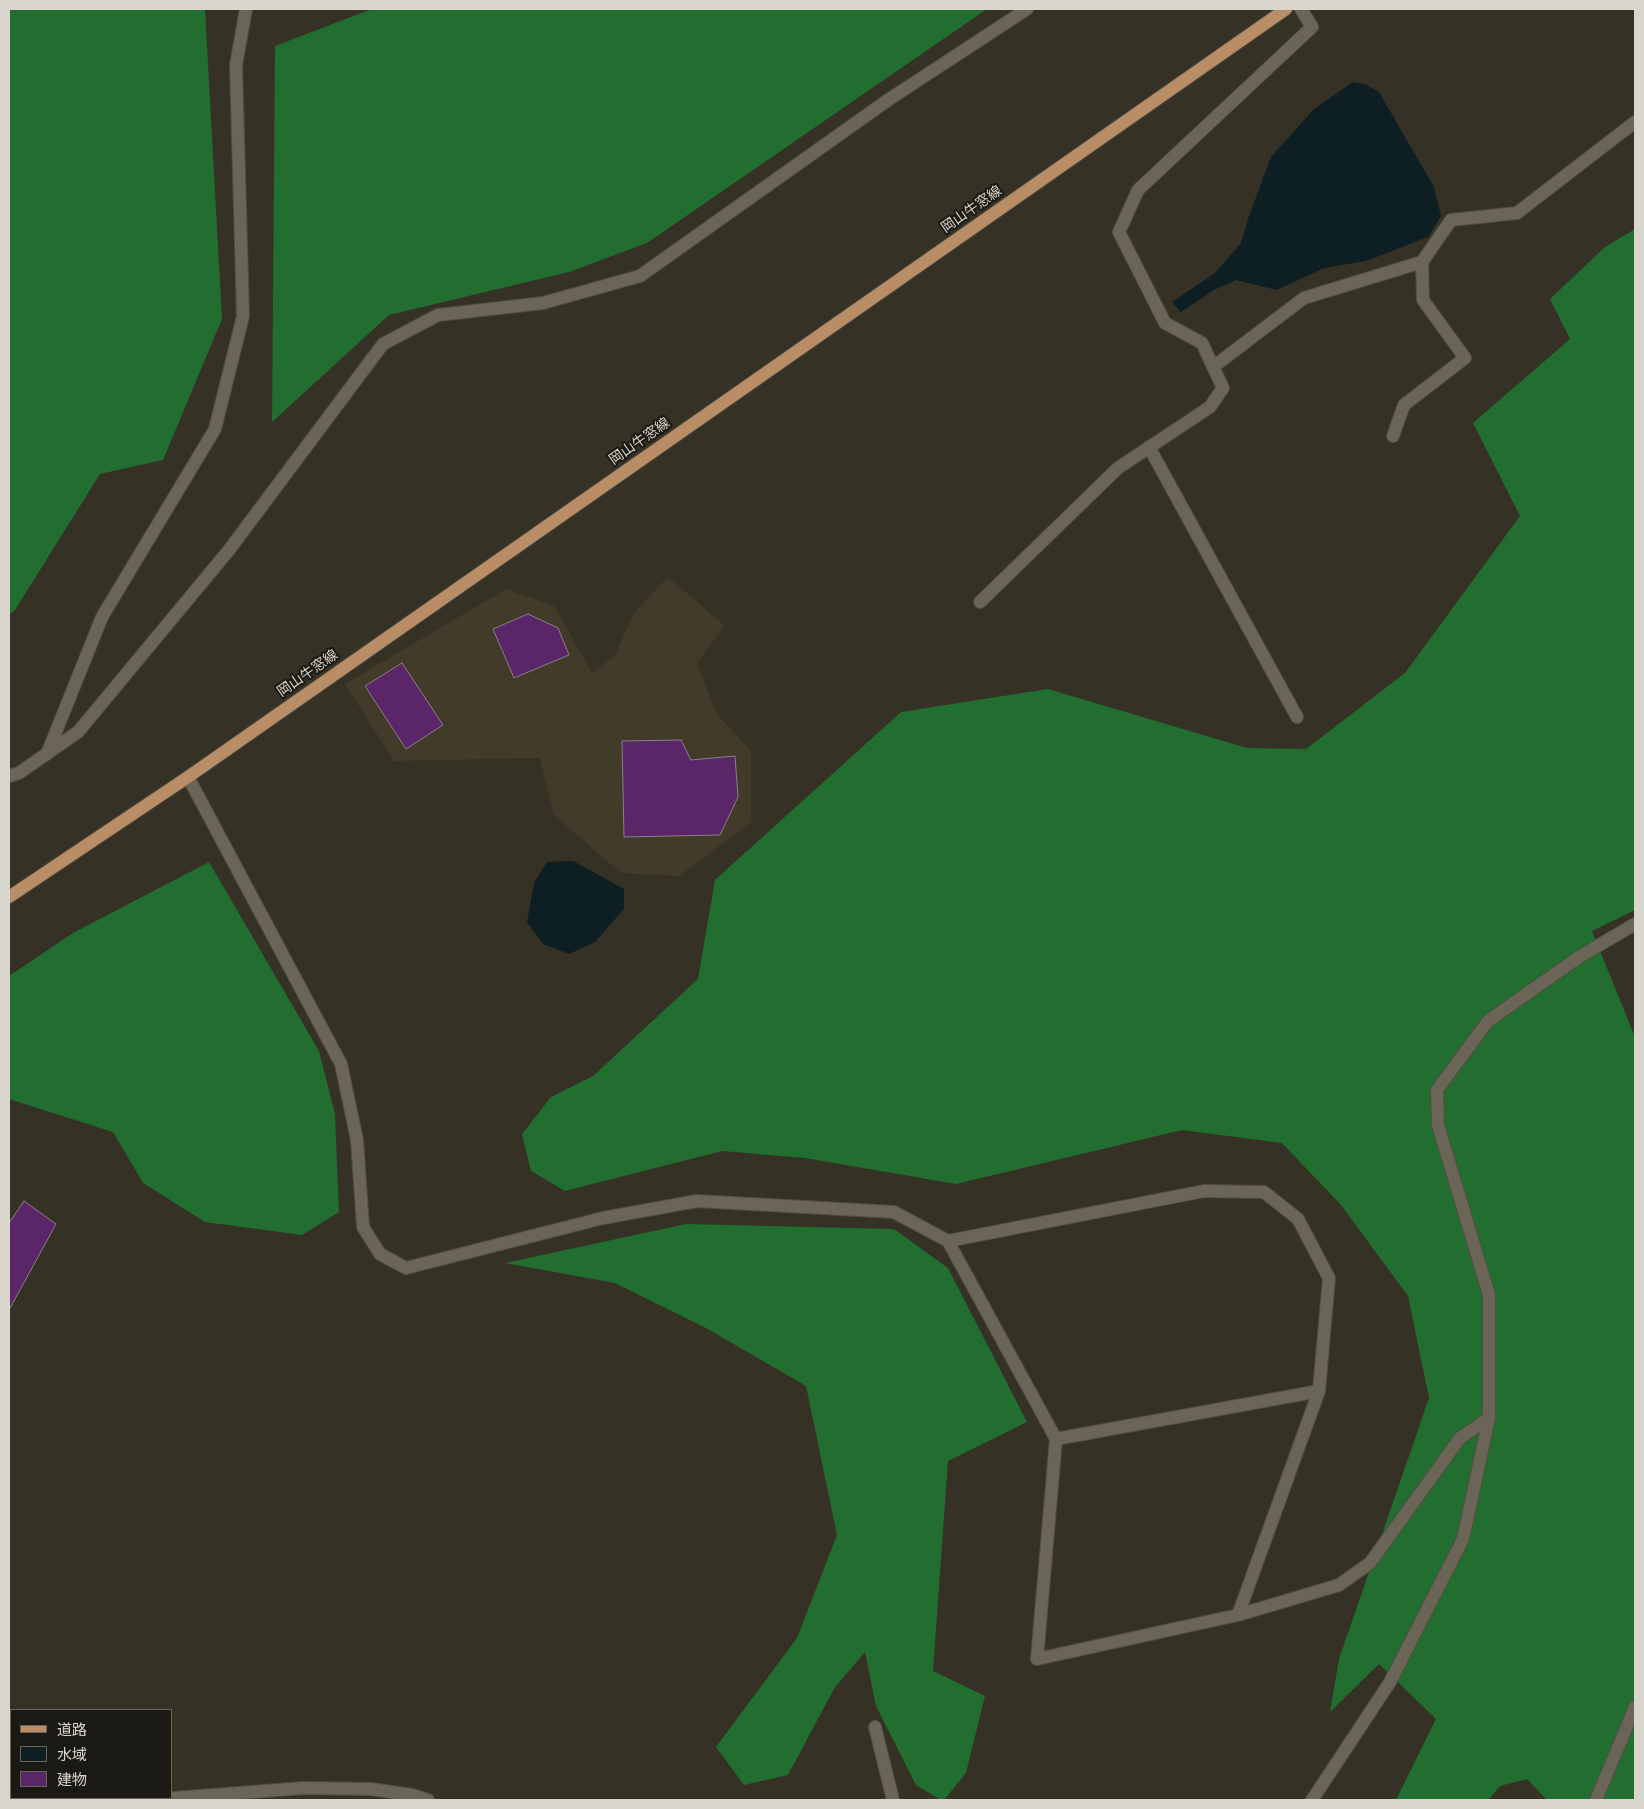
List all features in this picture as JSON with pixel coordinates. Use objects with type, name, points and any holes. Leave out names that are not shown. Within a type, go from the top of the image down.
[{"type":"main road","name":"岡山牛窓線","points":[[9,898],[188,777],[1286,9]]},
{"type":"street","points":[[47,754],[102,618],[215,430],[244,316],[236,65],[246,9]]},
{"type":"street","points":[[9,776],[19,773],[78,732],[229,550],[382,344],[438,315],[544,303],[640,276],[888,100],[1027,9]]},
{"type":"street","points":[[980,602],[1118,468],[1210,407],[1223,388],[1202,343],[1165,323],[1119,232],[1138,190],[1312,27],[1301,9]]},
{"type":"street","points":[[1393,436],[1404,405],[1465,358],[1423,300],[1422,262],[1451,220],[1518,213],[1635,122]]},
{"type":"street","points":[[1213,367],[1304,298],[1422,262]]},
{"type":"street","points":[[1149,447],[1297,717]]},
{"type":"street","points":[[188,777],[341,1064],[357,1140],[363,1227],[380,1254],[406,1268],[604,1218],[697,1201],[894,1212],[948,1241],[1056,1439],[1038,1659],[1238,1615],[1339,1585],[1370,1563],[1460,1438],[1489,1418]]},
{"type":"street","points":[[1312,1800],[1390,1682],[1463,1539],[1489,1418],[1489,1295],[1438,1125],[1437,1090],[1488,1020],[1579,957],[1635,924]]},
{"type":"street","points":[[948,1241],[1204,1191],[1264,1192],[1298,1220],[1329,1278],[1319,1391],[1238,1615]]},
{"type":"street","points":[[1056,1439],[1319,1391]]},
{"type":"street","points":[[1596,1800],[1635,1707]]},
{"type":"street","points":[[875,1727],[893,1800]]},
{"type":"street","points":[[172,1798],[304,1788],[371,1789],[412,1795],[428,1800]]},
{"type":"street","points":[[148,1800],[161,1799]]},
{"type":"shaded area","points":[[668,577],[725,626],[697,663],[716,713],[751,751],[751,822],[679,876],[621,873],[554,815],[539,758],[394,761],[345,684],[506,589],[554,606],[592,673],[615,656],[633,614]]},
{"type":"green space","points":[[9,9],[205,9],[222,319],[163,460],[100,474],[15,610],[9,615]]},
{"type":"green space","points":[[372,9],[987,9],[647,243],[569,272],[389,315],[272,422],[275,46]]},
{"type":"green space","points":[[1635,229],[1635,910],[1592,931],[1635,1037],[1635,1800],[1547,1800],[1527,1779],[1500,1786],[1488,1800],[1396,1800],[1436,1719],[1379,1664],[1330,1712],[1339,1659],[1429,1398],[1408,1296],[1341,1205],[1282,1143],[1182,1130],[956,1184],[805,1158],[722,1151],[565,1191],[531,1171],[522,1134],[551,1097],[593,1076],[698,979],[715,880],[901,712],[1048,689],[1247,748],[1306,749],[1405,673],[1520,516],[1473,423],[1570,339],[1550,299],[1605,247]]},
{"type":"green space","points":[[209,862],[319,1051],[335,1114],[339,1212],[302,1235],[205,1222],[143,1183],[113,1132],[9,1099],[9,976],[73,933]]},
{"type":"green space","points":[[686,1224],[894,1229],[948,1268],[1027,1422],[948,1461],[933,1671],[985,1696],[966,1773],[944,1800],[916,1785],[876,1706],[865,1652],[835,1687],[788,1775],[744,1785],[716,1747],[797,1638],[837,1535],[806,1386],[706,1328],[615,1283],[505,1263]]},
{"type":"water","points":[[1353,82],[1365,84],[1379,92],[1434,187],[1441,216],[1428,237],[1366,261],[1324,268],[1277,290],[1236,280],[1214,290],[1181,312],[1172,302],[1215,273],[1241,243],[1271,157],[1314,109]]},
{"type":"water","points":[[573,861],[624,889],[624,909],[595,942],[569,954],[543,944],[527,922],[534,883],[547,862]]},
{"type":"building","points":[[528,614],[558,628],[569,655],[514,678],[493,629]]},
{"type":"building","points":[[402,663],[443,725],[406,749],[365,686]]},
{"type":"building","points":[[681,740],[691,760],[735,756],[738,797],[720,835],[624,837],[622,741]]},
{"type":"building","points":[[24,1201],[56,1224],[9,1310],[9,1223]]}]
